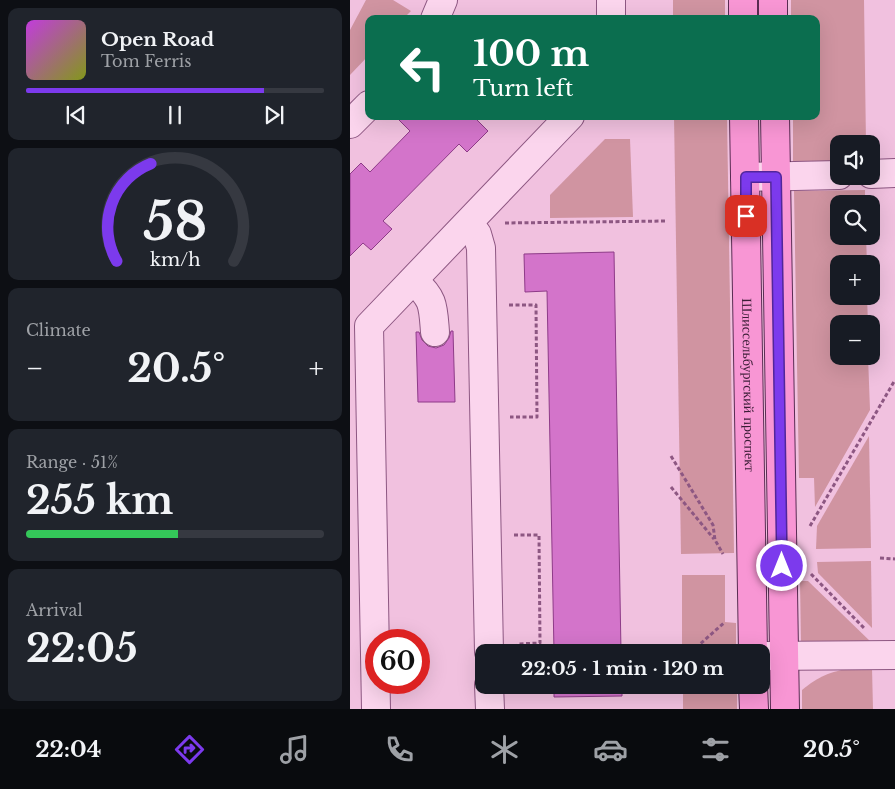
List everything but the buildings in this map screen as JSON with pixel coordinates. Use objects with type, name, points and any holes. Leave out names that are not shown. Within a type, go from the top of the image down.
[{"type":"main road","points":[[742,0],[743,15]]},
{"type":"main road","points":[[773,0],[774,15]]},
{"type":"main road","name":"Шлиссельбургский проспект","points":[[744,120],[753,644]]},
{"type":"main road","points":[[775,120],[772,656],[785,709]]},
{"type":"main road","points":[[753,694],[754,709]]},
{"type":"lane","points":[[436,15],[442,0]]},
{"type":"lane","points":[[611,0],[612,15]]},
{"type":"lane","points":[[350,124],[365,109]]},
{"type":"lane","points":[[376,709],[360,351],[370,326],[566,120]]},
{"type":"lane","points":[[880,174],[895,173]]},
{"type":"lane","points":[[746,177],[830,175]]},
{"type":"lane","points":[[469,224],[477,234],[481,248],[489,644]]},
{"type":"lane","points":[[414,281],[426,292],[433,307],[435,332]]},
{"type":"lane","points":[[772,656],[895,655]]},
{"type":"lane","points":[[489,694],[490,709]]},
{"type":"path","points":[[469,224],[667,221]]},
{"type":"path","points":[[482,306],[536,305],[537,417],[484,418]]},
{"type":"path","points":[[808,529],[895,380]]},
{"type":"path","points":[[671,456],[713,525],[715,540]]},
{"type":"path","points":[[671,487],[715,540],[725,557]]},
{"type":"path","points":[[487,535],[538,535],[540,643],[530,644]]},
{"type":"path","points":[[880,558],[895,559]]},
{"type":"path","points":[[810,573],[868,631]]},
{"type":"path","points":[[700,644],[732,617]]},
{"type":"shaded area","points":[[366,0],[393,0],[411,11],[407,15],[365,15],[365,59],[350,75],[350,30]]},
{"type":"shaded area","points":[[673,0],[725,0],[725,15],[673,15]]},
{"type":"shaded area","points":[[791,0],[864,0],[866,135],[830,135],[830,163],[793,162],[793,120],[820,120],[820,15],[791,15]]},
{"type":"shaded area","points":[[674,120],[727,120],[734,553],[681,554]]},
{"type":"shaded area","points":[[605,139],[630,139],[633,217],[550,218],[550,195]]},
{"type":"shaded area","points":[[865,190],[865,195],[830,195],[830,245],[866,245],[867,255],[830,255],[830,305],[867,305],[868,315],[830,315],[830,365],[868,365],[870,410],[815,507],[814,478],[799,478],[794,191]]},
{"type":"shaded area","points":[[869,436],[871,548],[816,549],[817,526]]},
{"type":"shaded area","points":[[871,561],[872,628],[818,573],[817,562]]},
{"type":"shaded area","points":[[682,575],[725,575],[725,622],[736,623],[736,644],[682,644]]},
{"type":"shaded area","points":[[800,581],[808,581],[874,645],[801,644]]},
{"type":"shaded area","points":[[851,668],[872,668],[873,709],[802,709],[802,690],[825,675]]},
{"type":"shaded area","points":[[683,694],[737,694],[737,709],[683,709]]},
{"type":"route","points":[[746,216],[746,177],[776,177],[782,566]]}]
